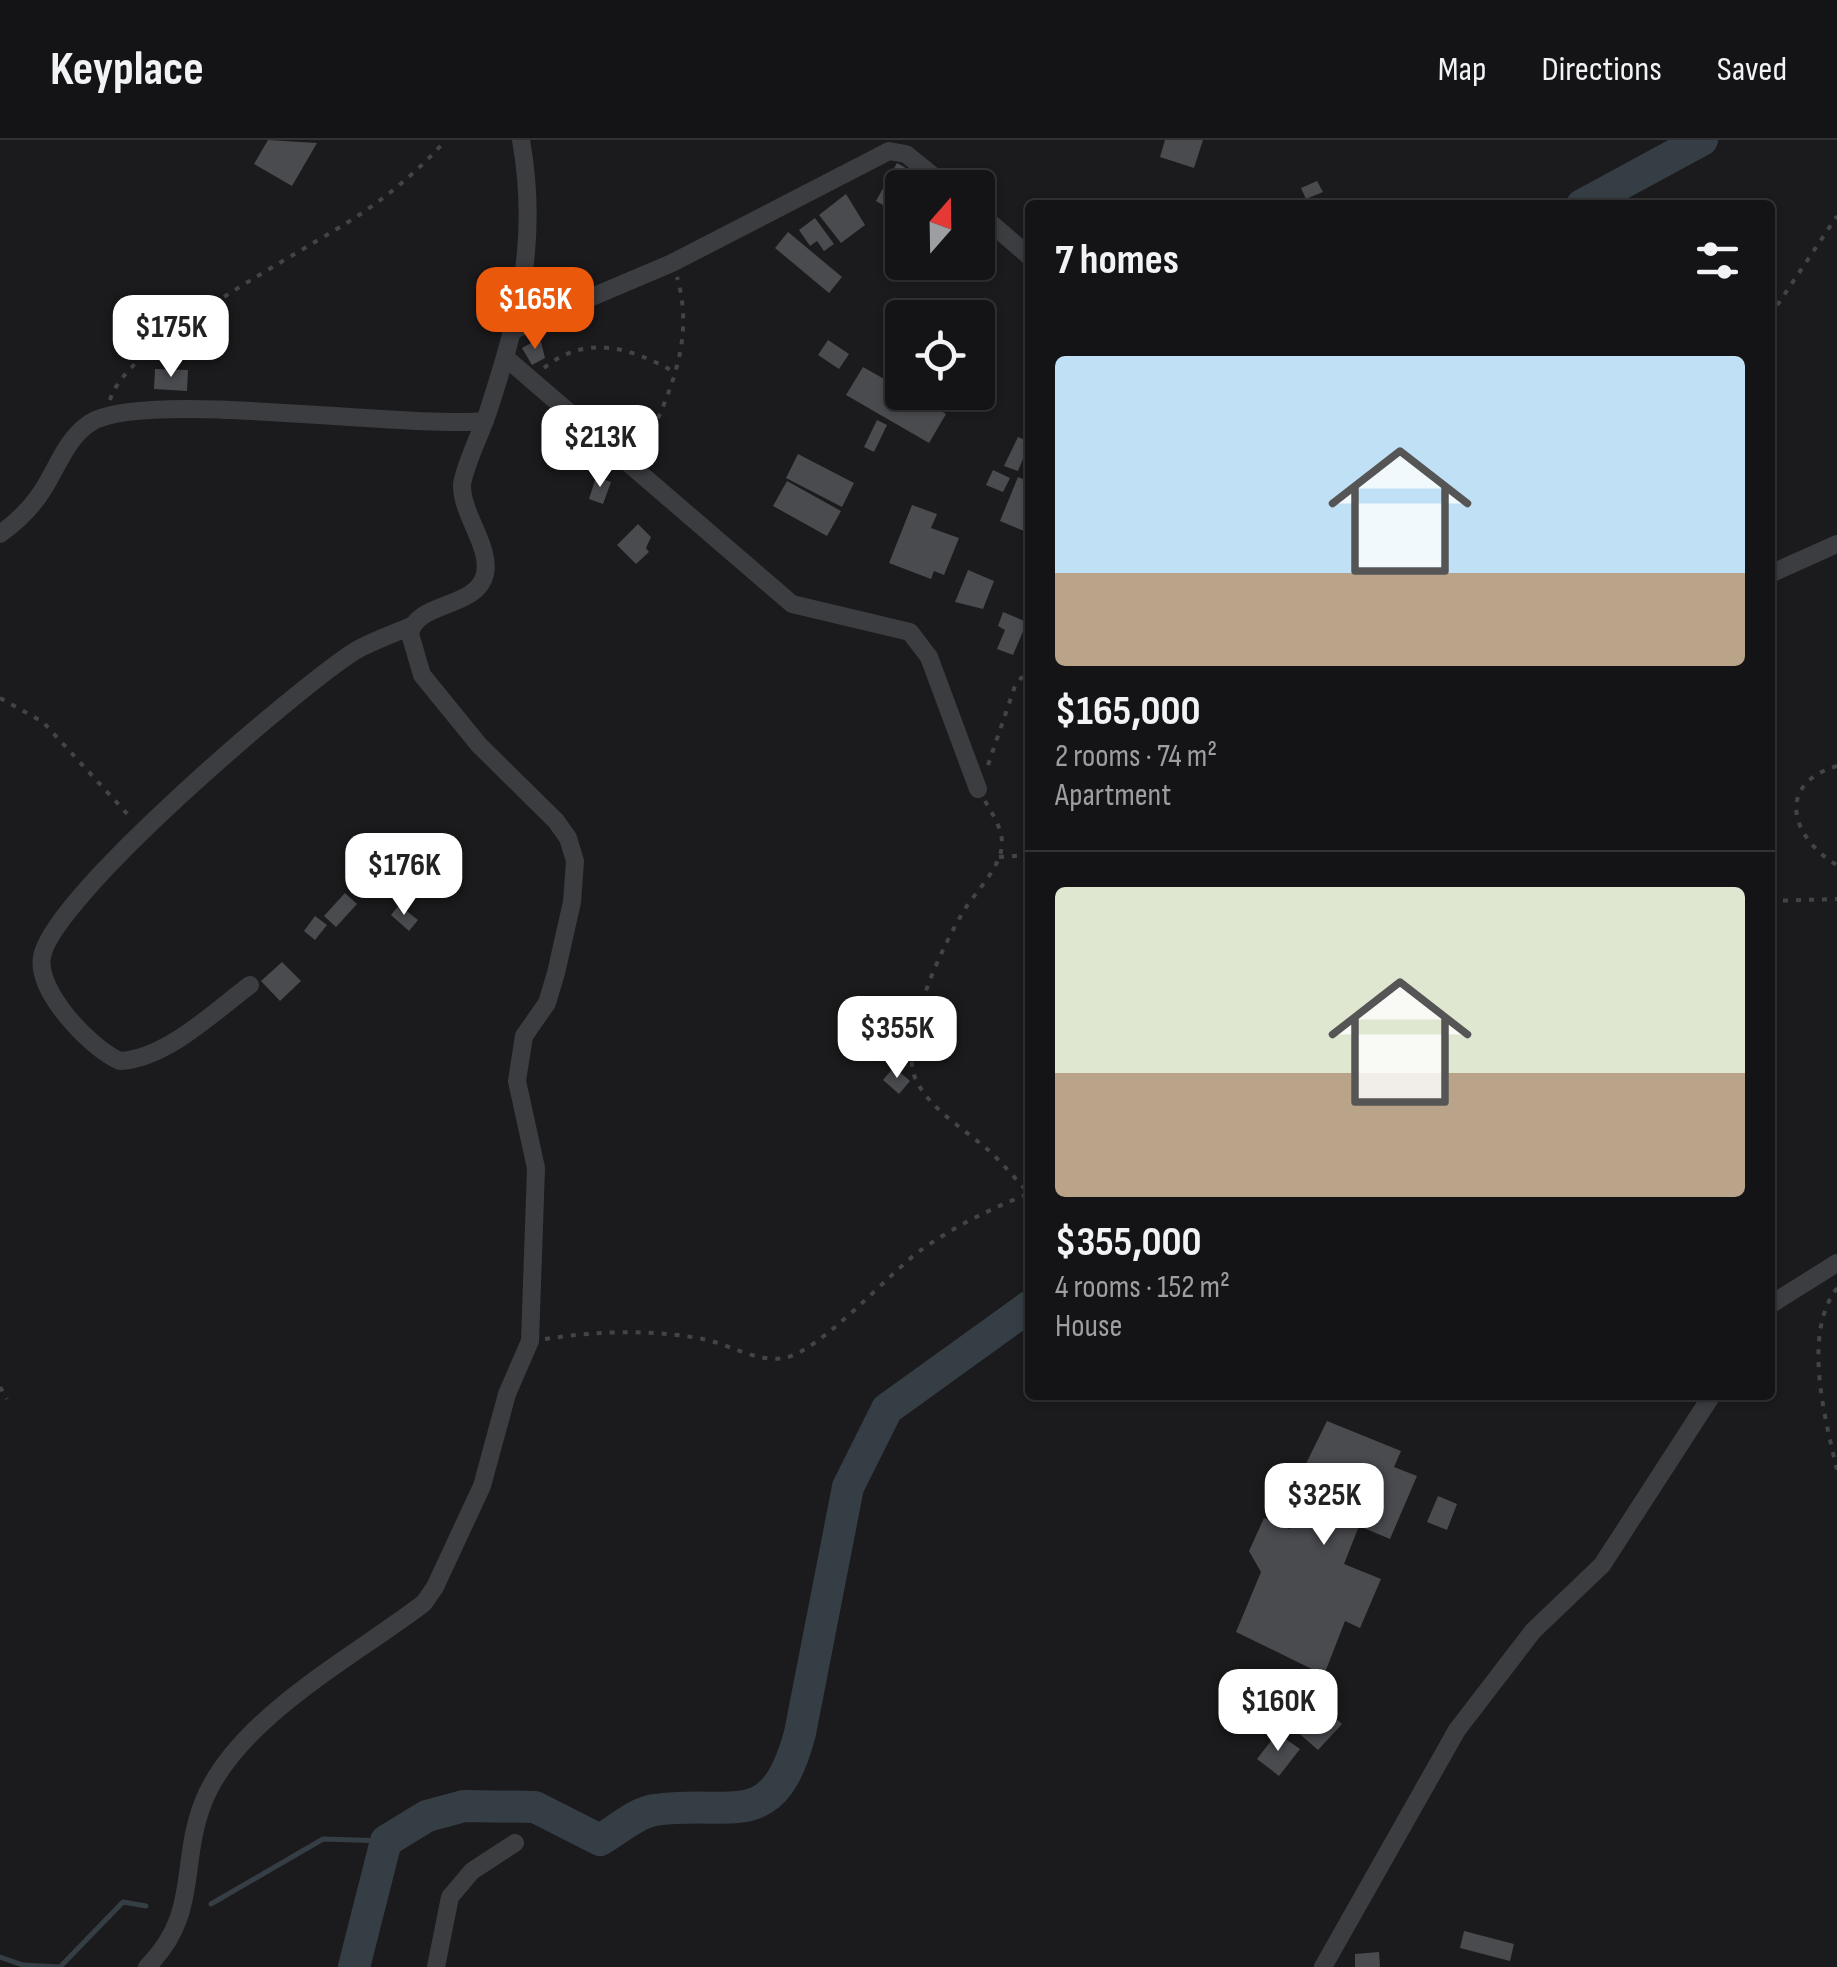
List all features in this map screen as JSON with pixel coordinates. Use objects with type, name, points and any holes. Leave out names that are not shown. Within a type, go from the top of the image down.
[{"type":"street","points":[[250,986],[144,1056],[120,1061],[93,1041],[46,990],[40,974],[42,956],[58,919],[142,833],[309,685],[358,650],[478,589],[484,579],[486,566],[462,498],[464,475],[514,330],[531,228],[521,140]]},
{"type":"street","points":[[514,330],[672,262],[889,151],[906,154],[926,170]]},
{"type":"street","points":[[995,227],[1025,253]]},
{"type":"street","points":[[506,358],[792,604],[910,632],[928,657],[978,789]]},
{"type":"street","points":[[0,534],[38,497],[72,440],[105,416],[200,412],[445,425],[485,421]]},
{"type":"street","points":[[1775,572],[1837,544]]},
{"type":"street","points":[[147,1967],[180,1924],[202,1804],[226,1761],[278,1710],[424,1602],[435,1587],[482,1486],[508,1394],[530,1341],[536,1168],[517,1081],[524,1036],[551,992],[572,902],[575,861],[568,838],[556,821],[479,745],[422,675],[412,650],[411,626]]},
{"type":"street","points":[[1775,1301],[1798,1291],[1816,1274],[1837,1264]]},
{"type":"street","points":[[1323,1967],[1457,1730],[1533,1631],[1602,1565],[1709,1400]]},
{"type":"street","points":[[436,1967],[450,1897],[472,1871],[515,1843]]},
{"type":"path","points":[[105,416],[120,378],[135,364],[200,313],[358,216],[420,170],[446,140]]},
{"type":"path","points":[[1775,309],[1837,216]]},
{"type":"path","points":[[636,467],[676,373],[685,337],[685,312],[672,262]]},
{"type":"path","points":[[529,380],[554,359],[583,346],[628,350],[676,373]]},
{"type":"path","points":[[1025,673],[1014,686],[978,789],[998,824],[1002,842],[999,858],[962,914],[928,986],[916,1021],[912,1066],[917,1082],[944,1114],[1025,1188]]},
{"type":"path","points":[[0,698],[44,722],[118,800],[142,833]]},
{"type":"path","points":[[1837,766],[1815,775],[1802,789],[1797,809],[1803,837],[1812,850],[1837,864]]},
{"type":"path","points":[[999,858],[1025,855]]},
{"type":"path","points":[[1775,901],[1837,899]]},
{"type":"path","points":[[530,1341],[655,1331],[710,1340],[761,1357],[786,1358],[817,1340],[918,1252],[970,1218],[1025,1195]]},
{"type":"path","points":[[1837,1288],[1822,1314],[1820,1342],[1837,1470]]},
{"type":"path","points":[[0,1388],[7,1400]]},
{"type":"building","points":[[268,140],[317,143],[292,186],[254,164]]},
{"type":"building","points":[[1165,140],[1203,140],[1194,168],[1160,157]]},
{"type":"building","points":[[1317,181],[1323,192],[1306,199],[1301,188]]},
{"type":"building","points":[[885,185],[885,206],[876,201]]},
{"type":"building","points":[[846,194],[865,225],[841,243],[819,215]]},
{"type":"building","points":[[815,218],[834,244],[824,251],[817,241],[810,246],[799,230]]},
{"type":"building","points":[[788,232],[842,277],[829,293],[775,248]]},
{"type":"building","points":[[540,338],[545,358],[532,365],[522,348]]},
{"type":"building","points":[[828,340],[849,354],[839,369],[818,355]]},
{"type":"building","points":[[863,367],[885,379],[885,410],[939,410],[946,414],[929,443],[846,395]]},
{"type":"building","points":[[155,369],[188,370],[187,391],[154,389]]},
{"type":"building","points":[[877,420],[887,425],[874,452],[864,447]]},
{"type":"building","points":[[1018,437],[1025,440],[1025,454],[1018,471],[1004,466]]},
{"type":"building","points":[[798,454],[854,483],[842,507],[786,478]]},
{"type":"building","points":[[993,470],[1010,478],[1003,492],[986,485]]},
{"type":"building","points":[[596,477],[611,482],[603,504],[589,499]]},
{"type":"building","points":[[1018,477],[1025,480],[1024,531],[1000,521]]},
{"type":"building","points":[[787,481],[841,511],[827,536],[773,506]]},
{"type":"building","points":[[912,505],[937,514],[931,528],[959,538],[944,575],[934,571],[931,579],[889,563]]},
{"type":"building","points":[[638,524],[651,537],[646,548],[649,552],[636,564],[617,545]]},
{"type":"building","points":[[968,570],[994,581],[983,609],[955,602]]},
{"type":"building","points":[[1003,612],[1025,621],[1013,655],[997,649],[1005,630],[998,626]]},
{"type":"building","points":[[345,893],[357,904],[336,927],[324,916]]},
{"type":"building","points":[[399,905],[418,920],[409,931],[391,915]]},
{"type":"building","points":[[315,916],[327,925],[315,940],[304,931]]},
{"type":"building","points":[[282,962],[301,981],[280,1001],[261,981]]},
{"type":"building","points":[[894,1067],[910,1081],[899,1094],[883,1080]]},
{"type":"building","points":[[1327,1421],[1401,1451],[1394,1467],[1417,1476],[1390,1539],[1359,1526],[1344,1564],[1381,1579],[1360,1628],[1345,1621],[1324,1675],[1236,1632],[1261,1572],[1249,1551],[1264,1518],[1290,1529],[1304,1497],[1292,1492]]},
{"type":"building","points":[[1438,1496],[1457,1504],[1447,1530],[1427,1522]]},
{"type":"building","points":[[1300,1687],[1342,1724],[1318,1750],[1277,1714]]},
{"type":"building","points":[[1277,1733],[1300,1749],[1279,1776],[1257,1759]]},
{"type":"building","points":[[1464,1931],[1514,1944],[1510,1961],[1460,1948]]},
{"type":"building","points":[[1379,1952],[1380,1967],[1355,1967],[1355,1954]]},
{"type":"waterway","points":[[1591,200],[1702,140]]},
{"type":"waterway","points":[[354,1967],[386,1841],[427,1816],[464,1806],[535,1807],[600,1840],[648,1811],[747,1806],[777,1787],[800,1733],[848,1487],[887,1409],[1025,1310]]},
{"type":"waterway","points":[[211,1904],[323,1839],[386,1841]]},
{"type":"waterway","points":[[0,1957],[23,1965],[60,1967],[123,1902],[146,1906]]}]
